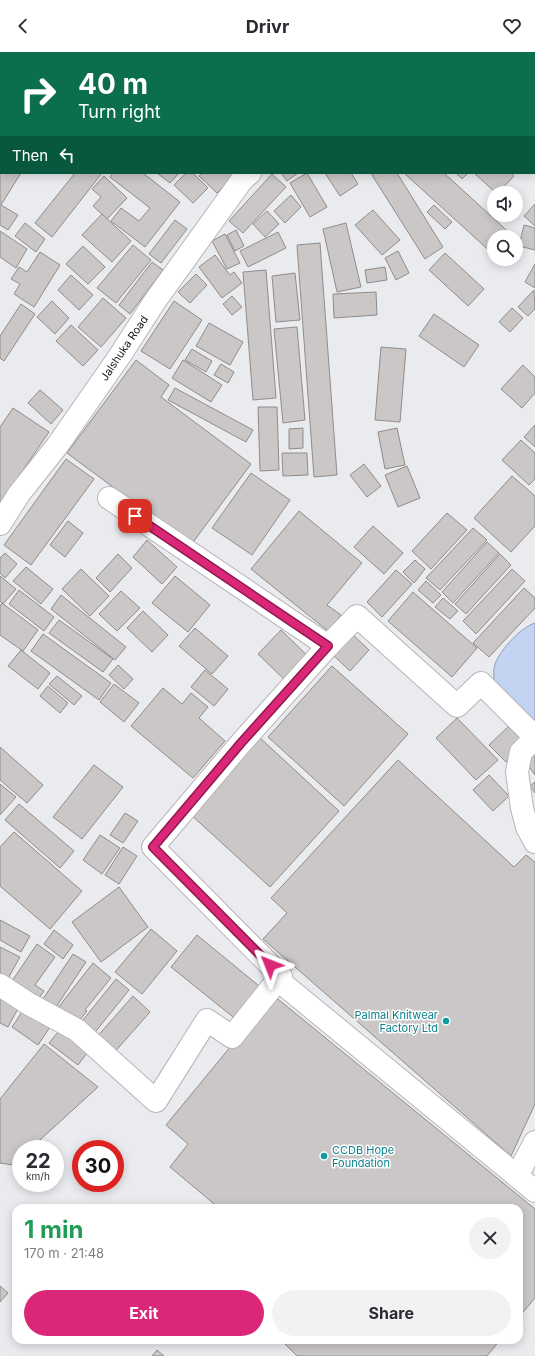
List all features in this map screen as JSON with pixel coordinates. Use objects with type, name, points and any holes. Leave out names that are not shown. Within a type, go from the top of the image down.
[{"type":"street","name":"Jalshuka Road","points":[[0,524],[19,494],[57,446],[121,354],[155,301],[242,180],[249,174]]},
{"type":"street","points":[[109,498],[328,646]]},
{"type":"street","points":[[0,985],[29,1004],[77,1030],[156,1101],[207,1020],[232,1037],[281,976],[153,847],[241,743],[357,616],[457,706],[481,683],[535,738],[521,752],[517,772],[522,808],[527,827],[535,842]]},
{"type":"street","points":[[278,980],[535,1191]]},
{"type":"street","points":[[517,1176],[535,1142]]},
{"type":"water","points":[[535,623],[535,720],[527,717],[494,683],[494,668],[498,658],[506,646],[523,629]]},
{"type":"building","points":[[0,174],[20,174],[1,205],[18,215],[8,230],[0,225]]},
{"type":"building","points":[[74,174],[101,174],[52,237],[35,223]]},
{"type":"building","points":[[112,174],[144,174],[180,202],[145,247],[111,221],[121,208],[139,221],[150,208],[110,177]]},
{"type":"building","points":[[158,174],[178,174],[170,183]]},
{"type":"building","points":[[185,174],[194,174],[208,188],[193,203],[174,185]]},
{"type":"building","points":[[201,174],[235,174],[217,193],[199,176]]},
{"type":"building","points":[[272,174],[286,187],[243,233],[229,221]]},
{"type":"building","points":[[282,174],[297,174],[287,181]]},
{"type":"building","points":[[308,174],[327,207],[310,217],[290,183]]},
{"type":"building","points":[[326,174],[352,174],[358,184],[340,196]]},
{"type":"building","points":[[398,174],[443,247],[425,259],[372,175]]},
{"type":"building","points":[[405,174],[445,174],[487,212],[487,222],[498,222],[506,230],[487,230],[487,249]]},
{"type":"building","points":[[457,174],[467,174],[462,179]]},
{"type":"building","points":[[475,174],[512,174],[514,176],[505,186],[488,186]]},
{"type":"building","points":[[104,176],[127,198],[107,219],[93,206],[101,197],[92,189]]},
{"type":"building","points":[[291,195],[301,207],[285,223],[274,211]]},
{"type":"building","points":[[535,204],[535,226],[524,216]]},
{"type":"building","points":[[434,205],[452,222],[445,229],[427,212]]},
{"type":"building","points":[[373,210],[400,240],[382,255],[355,225]]},
{"type":"building","points":[[267,211],[279,224],[265,237],[253,224]]},
{"type":"building","points":[[102,214],[131,241],[112,262],[82,235]]},
{"type":"building","points":[[175,220],[187,229],[161,263],[149,254]]},
{"type":"building","points":[[25,223],[45,239],[36,252],[15,236]]},
{"type":"building","points":[[346,223],[361,287],[337,292],[323,229]]},
{"type":"building","points":[[524,225],[535,228],[535,250],[523,247]]},
{"type":"building","points":[[236,230],[244,246],[235,251],[227,235]]},
{"type":"building","points":[[0,231],[27,249],[16,268],[0,257]]},
{"type":"building","points":[[278,232],[286,248],[248,267],[240,251]]},
{"type":"building","points":[[225,234],[240,263],[227,269],[212,241]]},
{"type":"building","points":[[320,243],[337,475],[314,477],[297,245]]},
{"type":"building","points":[[133,245],[151,260],[116,303],[97,288]]},
{"type":"building","points":[[83,246],[105,267],[88,284],[66,264]]},
{"type":"building","points":[[398,251],[409,273],[396,280],[385,258]]},
{"type":"building","points":[[40,252],[60,265],[34,307],[14,294],[20,284],[11,279],[19,267],[27,272]]},
{"type":"building","points":[[445,253],[484,289],[468,306],[429,270]]},
{"type":"building","points":[[215,255],[230,275],[234,272],[242,283],[222,298],[199,267]]},
{"type":"building","points":[[152,262],[163,270],[130,314],[119,305]]},
{"type":"building","points":[[535,264],[535,288],[525,282]]},
{"type":"building","points":[[385,267],[387,280],[367,283],[365,270]]},
{"type":"building","points":[[266,270],[276,398],[253,400],[243,272]]},
{"type":"building","points":[[295,273],[300,320],[276,322],[272,276]]},
{"type":"building","points":[[196,274],[207,285],[190,303],[178,292]]},
{"type":"building","points":[[71,275],[93,295],[79,310],[58,290]]},
{"type":"building","points":[[534,290],[535,309],[528,316],[518,307]]},
{"type":"building","points":[[376,292],[377,315],[334,318],[333,294]]},
{"type":"building","points":[[232,296],[242,307],[232,315],[223,304]]},
{"type":"building","points":[[103,298],[126,318],[101,347],[78,327]]},
{"type":"building","points":[[52,301],[69,318],[55,334],[37,317]]},
{"type":"building","points":[[174,301],[202,320],[170,369],[141,351]]},
{"type":"building","points":[[21,304],[35,314],[4,361],[0,358],[0,336]]},
{"type":"building","points":[[512,308],[523,318],[510,332],[499,322]]},
{"type":"building","points":[[434,314],[479,345],[464,367],[419,336]]},
{"type":"building","points":[[209,323],[243,342],[230,365],[196,346]]},
{"type":"building","points":[[71,325],[98,350],[83,366],[56,341]]},
{"type":"building","points":[[297,327],[305,420],[283,423],[274,329]]},
{"type":"building","points":[[381,347],[406,349],[400,422],[375,420]]},
{"type":"building","points":[[192,349],[212,361],[206,372],[185,360]]},
{"type":"building","points":[[136,360],[169,385],[161,397],[251,464],[191,545],[67,453]]},
{"type":"building","points":[[183,360],[222,385],[211,402],[172,378]]},
{"type":"building","points":[[221,364],[234,372],[228,383],[214,375]]},
{"type":"building","points":[[523,365],[535,377],[535,393],[522,408],[501,389]]},
{"type":"building","points":[[175,388],[253,430],[246,442],[168,400]]},
{"type":"building","points":[[40,390],[63,410],[51,424],[28,403]]},
{"type":"building","points":[[258,407],[277,407],[279,470],[260,471]]},
{"type":"building","points":[[13,408],[49,432],[0,504],[0,427]]},
{"type":"building","points":[[535,425],[535,447],[524,437]]},
{"type":"building","points":[[303,428],[303,448],[289,449],[289,429]]},
{"type":"building","points":[[397,428],[405,465],[385,469],[378,432]]},
{"type":"building","points":[[521,440],[535,453],[535,479],[529,485],[502,460]]},
{"type":"building","points":[[282,453],[307,453],[308,475],[283,476]]},
{"type":"building","points":[[66,459],[94,479],[31,565],[4,545]]},
{"type":"building","points":[[364,464],[381,486],[367,497],[350,475]]},
{"type":"building","points":[[407,466],[420,498],[398,507],[385,475]]},
{"type":"building","points":[[251,473],[290,500],[252,555],[212,528]]},
{"type":"building","points":[[512,476],[535,496],[535,526],[511,552],[474,518]]},
{"type":"building","points":[[299,511],[362,563],[327,605],[341,615],[328,631],[251,569]]},
{"type":"building","points":[[447,513],[467,530],[431,569],[412,551]]},
{"type":"building","points":[[68,521],[83,533],[65,557],[50,545]]},
{"type":"building","points":[[373,526],[403,553],[384,574],[354,547]]},
{"type":"building","points":[[473,528],[487,540],[440,590],[426,578]]},
{"type":"building","points":[[147,540],[177,567],[162,584],[133,557]]},
{"type":"building","points":[[487,542],[499,553],[453,603],[442,592]]},
{"type":"building","points":[[5,553],[17,564],[5,578],[0,573],[0,558]]},
{"type":"building","points":[[118,554],[132,568],[110,592],[96,578]]},
{"type":"building","points":[[500,554],[511,565],[466,614],[455,604]]},
{"type":"building","points":[[415,560],[425,569],[414,583],[403,572]]},
{"type":"building","points":[[26,567],[53,589],[41,604],[13,581]]},
{"type":"building","points":[[81,569],[109,596],[90,616],[62,589]]},
{"type":"building","points":[[512,569],[525,581],[476,634],[463,621]]},
{"type":"building","points":[[396,570],[412,584],[382,617],[367,602]]},
{"type":"building","points":[[0,576],[16,589],[3,604],[0,601]]},
{"type":"building","points":[[175,576],[210,605],[188,632],[152,603]]},
{"type":"building","points":[[426,581],[441,595],[433,603],[418,590]]},
{"type":"building","points":[[524,588],[535,598],[535,608],[489,657],[473,643]]},
{"type":"building","points":[[19,590],[54,617],[44,631],[9,604]]},
{"type":"building","points":[[121,591],[140,608],[117,631],[99,614]]},
{"type":"building","points":[[413,592],[477,648],[452,677],[388,621]]},
{"type":"building","points":[[61,595],[126,647],[115,660],[51,609]]},
{"type":"building","points":[[443,598],[458,611],[450,619],[435,607]]},
{"type":"building","points":[[2,603],[38,630],[23,651],[0,635],[0,606]]},
{"type":"building","points":[[143,611],[168,635],[152,652],[127,628]]},
{"type":"building","points":[[59,620],[113,659],[103,672],[49,633]]},
{"type":"building","points":[[195,628],[228,656],[212,674],[179,646]]},
{"type":"building","points":[[281,630],[313,661],[290,685],[258,654]]},
{"type":"building","points":[[351,633],[369,650],[350,671],[332,654]]},
{"type":"building","points":[[43,634],[111,683],[99,700],[31,651]]},
{"type":"building","points":[[21,650],[50,673],[38,689],[8,666]]},
{"type":"building","points":[[118,665],[133,679],[124,689],[109,675]]},
{"type":"building","points":[[332,666],[408,734],[344,806],[268,737]]},
{"type":"building","points":[[205,670],[228,689],[214,706],[191,687]]},
{"type":"building","points":[[57,676],[82,696],[74,705],[49,684]]},
{"type":"building","points":[[114,684],[139,703],[124,722],[100,702]]},
{"type":"building","points":[[48,686],[68,703],[60,713],[40,696]]},
{"type":"building","points":[[163,688],[182,704],[191,693],[208,707],[199,718],[225,741],[193,778],[131,726]]},
{"type":"building","points":[[457,718],[498,760],[476,780],[436,738]]},
{"type":"building","points":[[512,723],[528,740],[506,762],[489,745]]},
{"type":"building","points":[[259,737],[339,811],[270,887],[189,813]]},
{"type":"building","points":[[0,747],[43,785],[27,803],[0,780]]},
{"type":"building","points":[[535,749],[535,775],[523,758]]},
{"type":"building","name":"Palmal Knitwear Factory Ltd","points":[[398,760],[514,867],[526,855],[535,862],[535,1104],[511,1156],[263,939],[287,913],[271,898]]},
{"type":"building","points":[[94,765],[123,787],[82,839],[53,817]]},
{"type":"building","points":[[489,775],[509,796],[493,811],[473,790]]},
{"type":"building","points":[[535,782],[535,793],[530,786]]},
{"type":"building","points":[[0,784],[16,797],[0,815]]},
{"type":"building","points":[[19,804],[74,851],[60,868],[5,820]]},
{"type":"building","points":[[125,813],[138,821],[123,843],[110,835]]},
{"type":"building","points":[[14,832],[82,891],[50,929],[0,886],[0,847]]},
{"type":"building","points":[[100,835],[120,848],[102,874],[83,860]]},
{"type":"building","points":[[123,847],[137,856],[119,884],[105,875]]},
{"type":"building","points":[[119,887],[148,927],[101,962],[72,922]]},
{"type":"building","points":[[0,920],[30,936],[21,952],[0,940]]},
{"type":"building","points":[[151,929],[177,951],[142,994],[115,972]]},
{"type":"building","points":[[54,930],[73,945],[63,959],[44,944]]},
{"type":"building","points":[[197,935],[264,990],[238,1021],[171,967]]},
{"type":"building","points":[[37,944],[55,957],[35,985],[44,991],[34,1005],[8,987]]},
{"type":"building","points":[[0,947],[20,957],[6,982],[0,978]]},
{"type":"building","points":[[73,954],[86,962],[52,1013],[39,1005]]},
{"type":"building","points":[[93,963],[111,978],[85,1010],[87,1011],[76,1025],[57,1009]]},
{"type":"building","points":[[116,979],[129,990],[92,1036],[79,1025]]},
{"type":"building","points":[[0,991],[21,1003],[8,1027],[0,1023]]},
{"type":"building","name":"CCDB Hope Foundation","points":[[273,995],[535,1209],[535,1298],[523,1312],[523,1204],[214,1204],[170,1167],[188,1144],[166,1125]]},
{"type":"building","points":[[133,996],[150,1012],[112,1055],[95,1039]]},
{"type":"building","points":[[26,1006],[52,1024],[38,1045],[12,1027]]},
{"type":"building","points":[[63,1026],[91,1048],[78,1065],[49,1043]]},
{"type":"building","points":[[44,1044],[98,1087],[40,1140],[12,1140],[12,1165],[0,1163],[0,1099]]},
{"type":"building","points":[[0,1286],[8,1293],[0,1302]]},
{"type":"building","points":[[285,1344],[497,1344],[487,1356],[297,1356]]},
{"type":"building","points":[[157,1350],[164,1356],[152,1356]]},
{"type":"place","name":"Palmal Knitwear Factory Ltd","points":[[446,1021]]},
{"type":"place","name":"CCDB Hope Foundation","points":[[324,1156]]},
{"type":"route","points":[[135,516],[328,646],[241,743],[153,847],[270,965]]}]
